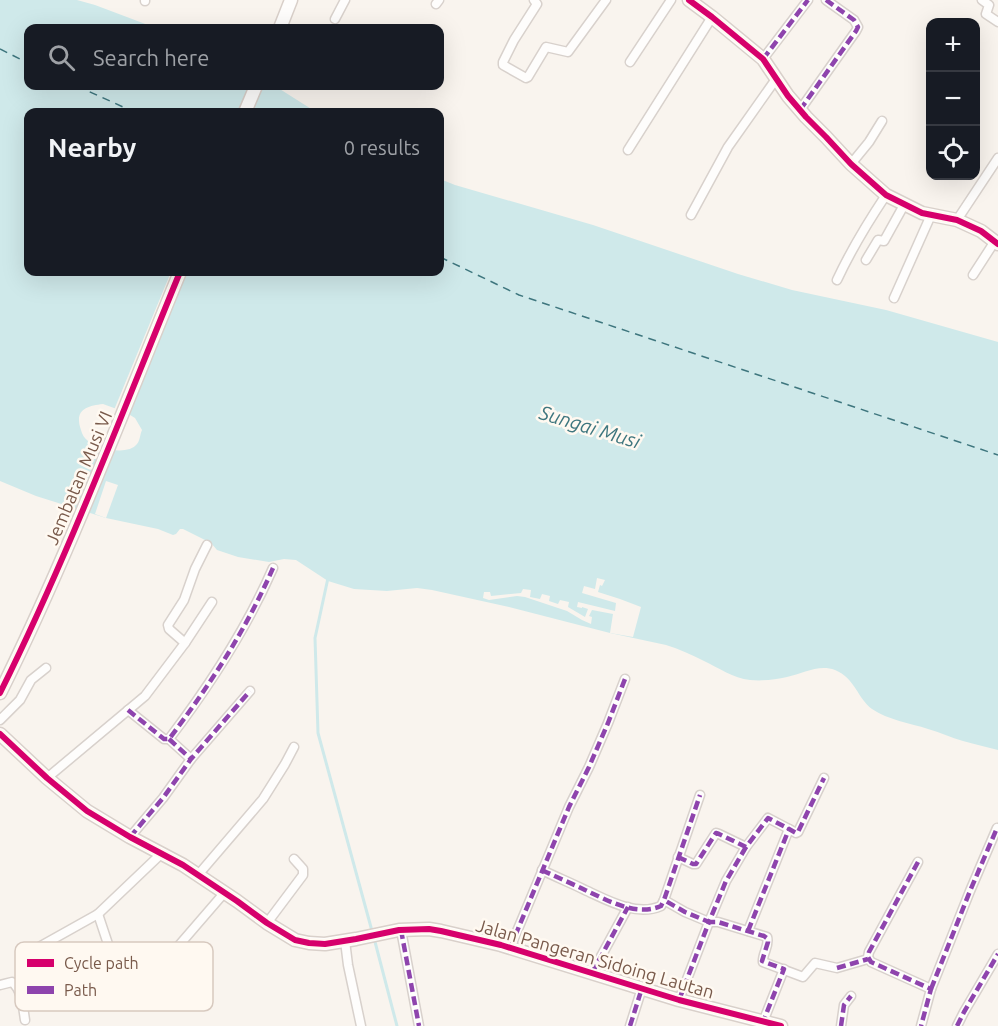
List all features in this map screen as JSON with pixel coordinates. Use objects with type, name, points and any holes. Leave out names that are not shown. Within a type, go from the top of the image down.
[{"type":"street","points":[[282,24],[291,0]]},
{"type":"street","points":[[335,20],[345,0]]},
{"type":"street","points":[[534,0],[537,4],[503,62],[507,69],[526,78],[546,47],[568,52],[606,0]]},
{"type":"street","points":[[630,62],[671,0]]},
{"type":"street","points":[[763,59],[808,0]]},
{"type":"street","points":[[803,114],[858,27],[854,20],[826,0]]},
{"type":"street","points":[[982,0],[989,5],[986,14],[998,22]]},
{"type":"street","points":[[692,2],[763,59],[803,114],[851,164],[886,195],[922,213],[958,220],[981,231],[996,242],[973,275]]},
{"type":"street","points":[[628,150],[712,17]]},
{"type":"street","points":[[691,215],[728,147],[776,79]]},
{"type":"street","points":[[247,108],[254,90]]},
{"type":"street","points":[[851,164],[882,121]]},
{"type":"street","points":[[958,220],[998,158]]},
{"type":"street","points":[[837,280],[886,195]]},
{"type":"street","points":[[866,260],[878,240],[884,241],[904,205]]},
{"type":"street","points":[[894,298],[931,215]]},
{"type":"street","name":"Jembatan Musi VI","points":[[0,693],[30,632],[178,276]]},
{"type":"street","points":[[185,643],[169,629],[168,625],[184,600],[195,569],[207,545]]},
{"type":"street","points":[[169,739],[198,702],[227,657],[258,602],[273,568]]},
{"type":"street","points":[[47,778],[145,696],[185,643],[212,602]]},
{"type":"street","points":[[0,720],[20,700],[31,680],[46,668]]},
{"type":"street","points":[[510,948],[625,678]]},
{"type":"street","points":[[130,837],[163,798],[191,759],[250,691]]},
{"type":"street","points":[[128,710],[164,739],[169,739],[191,759]]},
{"type":"street","points":[[1,737],[87,811],[198,875],[287,936],[302,942],[318,944],[350,940],[348,965],[362,1026]]},
{"type":"street","points":[[198,875],[263,800],[294,747]]},
{"type":"street","points":[[680,1000],[726,881],[746,847],[768,818],[798,832],[824,778]]},
{"type":"street","points":[[542,870],[628,907],[641,909],[661,906],[700,795]]},
{"type":"street","points":[[921,1026],[931,989],[997,828]]},
{"type":"street","points":[[748,931],[789,829]]},
{"type":"street","points":[[678,857],[696,864],[717,833],[746,847]]},
{"type":"street","points":[[48,942],[98,914],[162,853]]},
{"type":"street","points":[[267,923],[303,875],[303,869],[294,859]]},
{"type":"street","points":[[868,959],[869,952],[918,862]]},
{"type":"street","points":[[182,942],[225,892]]},
{"type":"street","points":[[664,900],[710,922],[718,922],[764,936],[768,942],[763,962],[803,977],[815,963],[837,968],[868,959]]},
{"type":"street","points":[[592,973],[628,907]]},
{"type":"street","points":[[98,914],[107,942]]},
{"type":"street","points":[[400,930],[420,1026]]},
{"type":"street","name":"Jalan Pangeran Sidoing Lautan","points":[[350,940],[400,930],[441,931],[510,948],[680,1000],[781,1026]]},
{"type":"street","points":[[957,1026],[998,954]]},
{"type":"street","points":[[868,959],[931,989]]},
{"type":"street","points":[[763,1022],[784,969]]},
{"type":"street","points":[[0,985],[12,982],[15,984]]},
{"type":"street","points":[[630,1026],[642,988]]},
{"type":"street","points":[[841,1026],[844,1005],[851,996]]},
{"type":"street","points":[[24,1011],[25,1020]]},
{"type":"water","name":"Sungai Musi","points":[[0,0],[77,0],[145,24],[24,24],[24,90],[281,90],[310,108],[24,108],[24,276],[444,276],[444,181],[593,225],[792,290],[886,310],[998,342],[998,750],[959,740],[878,713],[867,705],[847,678],[829,668],[768,680],[744,679],[666,645],[432,590],[417,588],[387,591],[354,589],[328,581],[296,560],[284,559],[269,562],[238,557],[217,550],[211,543],[183,529],[173,535],[158,529],[106,518],[36,496],[0,481]],"holes":[[[103,404],[135,418],[142,430],[138,443],[127,450],[106,449],[93,444],[83,436],[79,423],[83,410]]]},
{"type":"pier","points":[[169,276],[185,276],[127,417],[114,410]]},
{"type":"pier","points":[[106,481],[118,485],[106,518],[95,514]]},
{"type":"pier","points":[[597,578],[605,580],[598,592],[641,607],[633,637],[610,633],[613,614],[592,610],[589,616],[592,617],[591,624],[567,611],[525,597],[489,600],[483,598],[484,592],[490,592],[491,596],[521,593],[523,589],[531,590],[530,597],[540,599],[542,594],[550,596],[549,601],[558,604],[560,600],[569,602],[568,607],[585,617],[588,609],[577,607],[578,602],[615,611],[616,603],[582,593],[584,586],[595,589]]},
{"type":"waterway","points":[[328,578],[315,638],[318,733],[372,931]]},
{"type":"waterway","points":[[374,938],[397,1026]]},
{"type":"ferry route","points":[[0,49],[24,61]]},
{"type":"ferry route","points":[[86,90],[125,108]]},
{"type":"ferry route","points":[[444,259],[519,295],[998,455]]},
{"type":"marked path","points":[[763,59],[808,0]]},
{"type":"marked path","points":[[800,110],[858,27],[854,20],[826,0]]},
{"type":"marked path","points":[[128,710],[164,739],[169,739],[226,656],[273,568]]},
{"type":"marked path","points":[[510,948],[625,679]]},
{"type":"marked path","points":[[130,837],[163,798],[191,759],[250,691]]},
{"type":"marked path","points":[[169,739],[191,759]]},
{"type":"marked path","points":[[748,931],[789,829],[798,832],[824,778]]},
{"type":"marked path","points":[[679,1000],[709,922],[664,900],[700,795]]},
{"type":"marked path","points":[[678,857],[696,864],[716,833],[746,847],[768,818],[789,829]]},
{"type":"marked path","points":[[931,989],[997,828]]},
{"type":"marked path","points":[[746,847],[726,881],[709,922],[718,922],[768,939],[762,961],[784,969],[763,1022]]},
{"type":"marked path","points":[[918,862],[868,957],[871,962],[931,989],[921,1026]]},
{"type":"marked path","points":[[542,870],[622,906],[642,910],[651,909],[661,906],[664,900]]},
{"type":"marked path","points":[[592,973],[628,907]]},
{"type":"marked path","points":[[401,930],[419,1026]]},
{"type":"marked path","points":[[957,1026],[998,954]]},
{"type":"marked path","points":[[837,968],[868,959]]},
{"type":"marked path","points":[[630,1026],[642,988]]},
{"type":"marked path","points":[[841,1026],[844,1005],[851,996]]},
{"type":"cycle path","points":[[689,0],[763,59],[788,96],[806,117],[851,164],[886,195],[922,213],[957,220],[981,231],[998,244]]},
{"type":"cycle path","points":[[0,693],[72,537],[178,276]]},
{"type":"cycle path","points":[[0,734],[87,811],[183,865],[295,940],[325,944],[399,930],[441,931],[501,945],[679,1000],[781,1026]]}]
